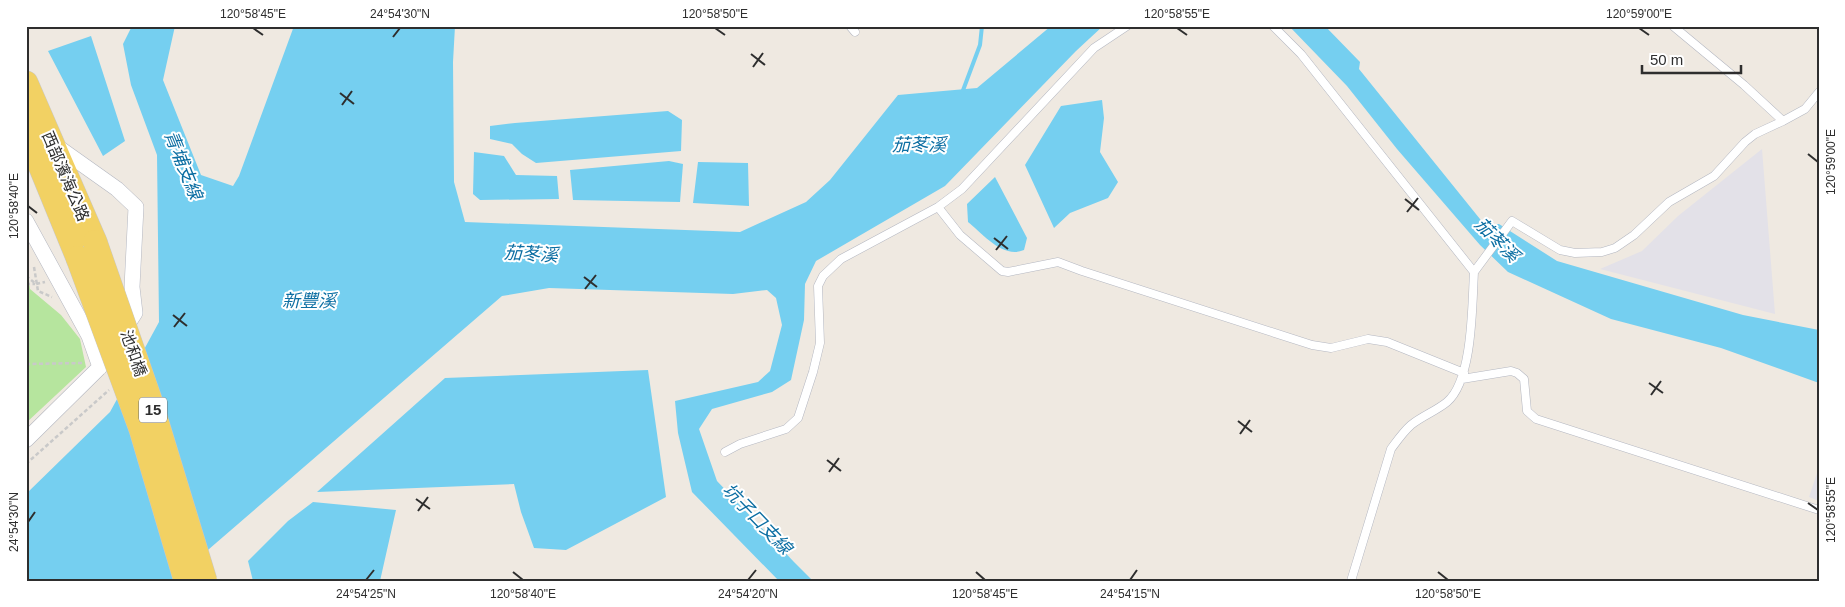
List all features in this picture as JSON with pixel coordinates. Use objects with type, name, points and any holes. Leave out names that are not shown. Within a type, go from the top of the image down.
[{"type":"main road","name":"西部濱海公路","points":[[26,83],[34,140],[86,250]]},
{"type":"main road","name":"池和橋","points":[[86,250],[186,581]]},
{"type":"main road","name":"池和橋","points":[[86,250],[150,397],[204,581]]},
{"type":"street","points":[[26,440],[95,365],[121,334],[134,313],[132,287],[136,207],[118,189],[34,140]]},
{"type":"street","points":[[26,221],[89,336],[95,365]]},
{"type":"street","points":[[89,336],[121,334]]},
{"type":"lane","points":[[724,452],[740,444],[786,429],[798,418],[820,344],[818,286],[823,276],[841,259],[938,207],[962,189],[1094,48],[1126,26]]},
{"type":"lane","points":[[1273,26],[1301,54],[1474,272]]},
{"type":"lane","points":[[1672,26],[1744,85],[1783,121]]},
{"type":"lane","points":[[1351,581],[1391,449],[1399,437],[1411,425],[1449,401],[1463,376],[1467,360],[1474,272],[1512,221],[1560,250],[1575,253],[1602,252],[1615,248],[1634,236],[1669,202],[1714,176],[1745,142],[1755,134],[1805,109],[1819,92]]},
{"type":"lane","points":[[938,207],[960,235],[1002,271],[1008,272],[1058,262],[1312,346],[1331,348],[1368,340],[1387,342],[1463,376],[1511,371],[1518,373],[1524,379],[1527,411],[1536,419],[1819,510]]},
{"type":"path","points":[[34,260],[38,291],[56,299]]},
{"type":"path","points":[[26,276],[36,284]]},
{"type":"path","points":[[26,284],[58,280]]},
{"type":"path","points":[[26,364],[95,365]]},
{"type":"path","points":[[26,464],[110,389]]},
{"type":"shaded area","points":[[1762,149],[1775,314],[1600,269],[1642,251],[1678,216]]},
{"type":"shaded area","points":[[1819,467],[1819,501],[1809,497]]},
{"type":"green space","points":[[26,252],[30,289],[61,315],[80,339],[86,367],[26,423]]},
{"type":"water","name":"新豐溪","points":[[132,26],[175,26],[163,80],[201,175],[233,186],[239,176],[294,26],[455,26],[453,62],[454,182],[465,222],[740,232],[806,202],[830,180],[898,95],[977,88],[1051,26],[1103,26],[1076,51],[945,186],[816,261],[805,284],[804,320],[791,380],[772,392],[712,409],[699,429],[717,481],[813,581],[779,581],[692,492],[678,433],[675,401],[758,382],[770,371],[782,325],[776,298],[767,290],[733,294],[549,288],[502,296],[172,581],[26,581],[26,494],[110,412],[159,322],[157,155],[131,85],[123,44]]},
{"type":"water","name":"茄苳溪","points":[[1289,26],[1325,26],[1360,62],[1359,69],[1484,224],[1499,224],[1557,261],[1743,315],[1819,330],[1819,383],[1721,348],[1611,319],[1508,272],[1480,245],[1397,149],[1347,86]]},
{"type":"water","points":[[91,36],[125,141],[103,156],[48,51]]},
{"type":"water","points":[[1102,100],[1104,118],[1100,152],[1118,182],[1108,198],[1070,213],[1054,228],[1025,165],[1061,106]]},
{"type":"water","points":[[668,111],[682,120],[681,151],[536,163],[522,154],[512,144],[490,139],[490,126]]},
{"type":"water","points":[[474,152],[504,156],[516,175],[557,176],[559,199],[480,200],[473,194]]},
{"type":"water","points":[[669,161],[683,164],[680,202],[573,200],[570,170]]},
{"type":"water","points":[[698,162],[748,163],[749,206],[693,203]]},
{"type":"water","points":[[995,177],[1027,238],[1024,250],[1016,252],[1001,248],[987,239],[968,222],[967,204]]},
{"type":"water","points":[[648,370],[666,497],[566,550],[534,548],[521,512],[514,484],[317,492],[445,378]]},
{"type":"water","points":[[313,502],[396,510],[380,581],[253,581],[248,561],[288,521]]},
{"type":"waterway","points":[[962,93],[980,45],[982,26]]},
{"type":"water label","name":"青埔支線","points":[[183,165]]},
{"type":"water label","name":"坑子口支線","points":[[757,519]]}]
